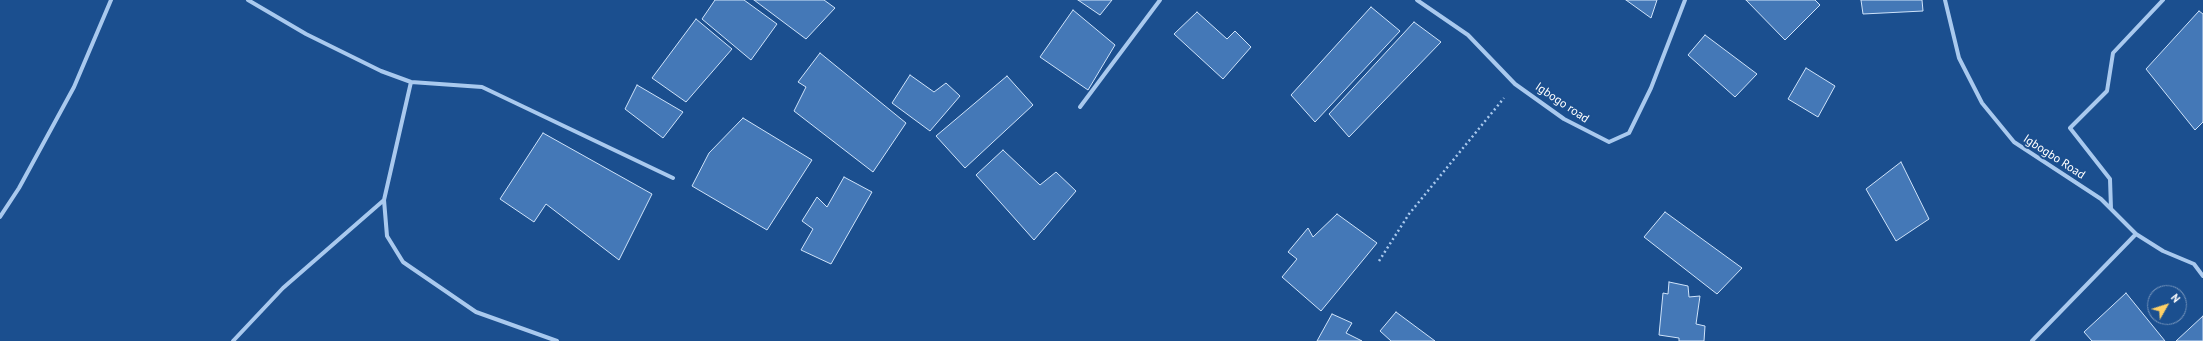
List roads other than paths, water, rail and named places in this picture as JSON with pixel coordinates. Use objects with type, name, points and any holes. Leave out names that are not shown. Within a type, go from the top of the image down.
[{"type":"street","points":[[0,217],[19,188],[74,86],[111,0]]},
{"type":"street","points":[[248,0],[306,34],[381,71],[412,82],[482,87],[673,178]]},
{"type":"street","points":[[1080,107],[1160,0]]},
{"type":"street","name":"Igbogo road","points":[[1417,0],[1468,35],[1515,84],[1564,119],[1592,135],[1609,142],[1629,133],[1651,88],[1685,0]]},
{"type":"street","name":"Igbogbo Road","points":[[1945,0],[1959,58],[1982,103],[2014,142],[2101,199],[2136,234],[2163,251],[2194,264],[2203,276]]},
{"type":"street","points":[[2111,209],[2110,179],[2070,128],[2107,91],[2113,54],[2163,0]]},
{"type":"street","points":[[412,82],[384,200],[387,236],[403,262],[476,312],[557,341]]},
{"type":"street","points":[[233,341],[284,288],[384,200]]},
{"type":"street","points":[[2032,341],[2136,234]]}]
